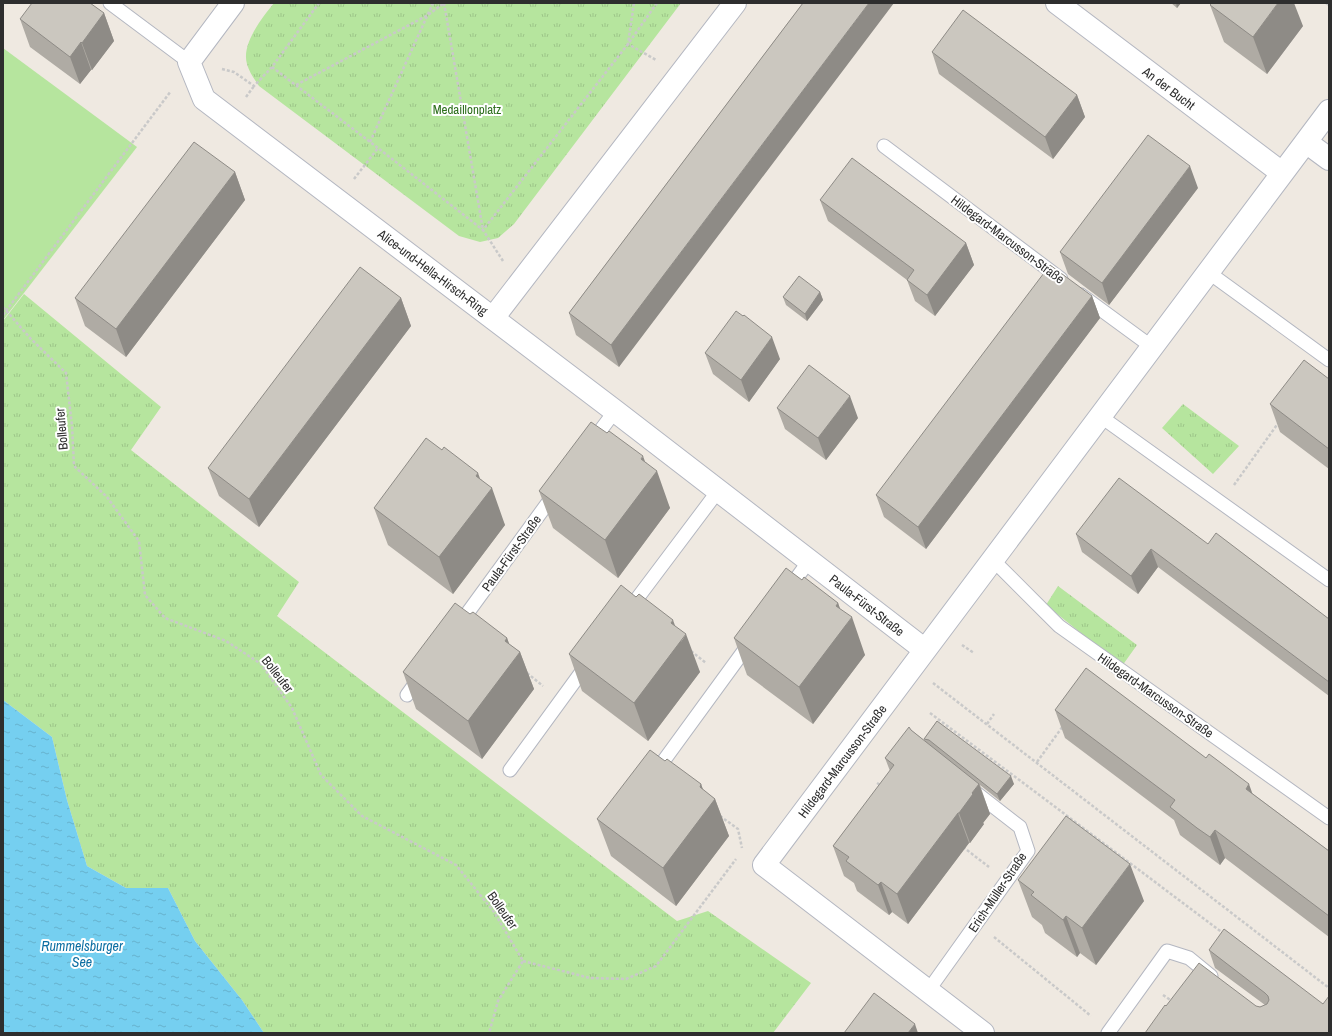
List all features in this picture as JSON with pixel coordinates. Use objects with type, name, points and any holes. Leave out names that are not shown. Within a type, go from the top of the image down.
[{"type":"street","points":[[189,62],[234,3]]},
{"type":"street","name":"Alice-und-Hella-Hirsch-Ring","points":[[189,62],[204,99],[493,318],[735,3]]},
{"type":"street","name":"An der Bucht","points":[[1057,3],[1282,174]]},
{"type":"street","name":"Hildegard-Marcusson-Straße","points":[[764,865],[1329,111]]},
{"type":"street","points":[[1306,142],[1329,159]]},
{"type":"street","name":"Paula-Fürst-Straße","points":[[493,318],[809,561],[919,658]]},
{"type":"street","points":[[764,865],[983,1033]]},
{"type":"lane","points":[[110,3],[189,62]]},
{"type":"lane","name":"Hildegard-Marcusson-Straße","points":[[884,146],[1152,348]]},
{"type":"lane","points":[[1208,272],[1329,360]]},
{"type":"lane","points":[[583,454],[615,411]]},
{"type":"lane","points":[[1100,416],[1329,580]]},
{"type":"lane","name":"Paula-Fürst-Straße","points":[[452,634],[560,486]]},
{"type":"lane","points":[[622,618],[718,491]]},
{"type":"lane","name":"Hildegard-Marcusson-Straße","points":[[992,560],[1059,626],[1329,818]]},
{"type":"lane","points":[[778,604],[809,561]]},
{"type":"lane","points":[[648,782],[760,628]]},
{"type":"lane","points":[[510,770],[594,656]]},
{"type":"lane","points":[[407,694],[430,664]]},
{"type":"lane","name":"Erich-Müller-Straße","points":[[928,991],[1028,851],[1020,827],[964,784]]},
{"type":"lane","points":[[1109,1032],[1167,951],[1189,958],[1222,984]]},
{"type":"path","points":[[3,315],[164,101],[189,62],[234,72],[254,86],[272,67],[319,3]]},
{"type":"path","points":[[370,142],[433,3]]},
{"type":"path","points":[[296,85],[428,15],[444,3],[483,230]]},
{"type":"path","points":[[628,44],[634,3]]},
{"type":"path","points":[[483,230],[628,44],[658,3]]},
{"type":"path","points":[[628,44],[680,75]]},
{"type":"path","points":[[272,67],[483,230],[519,285]]},
{"type":"path","points":[[338,200],[378,148]]},
{"type":"path","name":"Bolleufer","points":[[3,307],[30,338],[66,373],[72,426],[74,466],[107,497],[139,541],[145,595],[165,618],[226,641],[261,664],[292,708],[321,775],[362,816],[456,865],[494,912],[523,961]]},
{"type":"path","points":[[1221,503],[1280,420]]},
{"type":"path","points":[[687,649],[724,677]]},
{"type":"path","points":[[919,658],[987,724],[1329,988]]},
{"type":"path","points":[[523,670],[561,699]]},
{"type":"path","points":[[930,712],[1229,938]]},
{"type":"path","points":[[987,724],[994,714]]},
{"type":"path","points":[[1036,762],[1064,725]]},
{"type":"path","points":[[877,782],[882,787]]},
{"type":"path","points":[[719,816],[738,829],[743,850],[764,865]]},
{"type":"path","points":[[962,846],[967,850]]},
{"type":"path","points":[[489,1033],[498,1001],[523,961],[590,978],[626,979],[656,966],[743,850]]},
{"type":"path","points":[[977,923],[1109,1032]]},
{"type":"green space","name":"Medaillonplatz","points":[[274,3],[681,3],[514,224],[498,238],[480,242],[459,236],[259,86],[252,76],[247,64],[247,48],[254,32]]},
{"type":"green space","points":[[3,48],[137,147],[3,320]]},
{"type":"green space","points":[[24,294],[161,407],[131,450],[299,582],[277,616],[677,921],[708,911],[811,983],[773,1033],[264,1033],[242,1000],[195,941],[168,888],[126,888],[87,866],[67,800],[52,737],[3,700],[3,321]]},
{"type":"green space","points":[[1183,404],[1239,446],[1213,474],[1162,428]]},
{"type":"green space","points":[[1058,586],[1137,645],[1122,666],[1046,605]]},
{"type":"water","name":"Rummelsburger See","points":[[3,700],[52,737],[67,800],[87,866],[126,888],[168,888],[195,941],[242,1000],[264,1033],[3,1033]]},
{"type":"building","points":[[32,3],[90,3],[104,13],[70,57],[20,19]]},
{"type":"building","points":[[803,3],[869,3],[611,345],[569,313]]},
{"type":"building","points":[[1212,3],[1278,3],[1253,37],[1210,5]]},
{"type":"building","points":[[963,10],[1077,95],[1045,137],[932,52]]},
{"type":"building","points":[[1148,135],[1190,166],[1102,283],[1060,252]]},
{"type":"building","points":[[194,142],[235,172],[116,329],[75,298]]},
{"type":"building","points":[[852,158],[966,243],[927,295],[907,280],[914,270],[820,200]]},
{"type":"building","points":[[1050,265],[1092,296],[918,527],[876,495]]},
{"type":"building","points":[[360,267],[401,298],[249,499],[208,468]]},
{"type":"building","points":[[799,276],[820,292],[805,314],[783,297]]},
{"type":"building","points":[[736,311],[743,316],[744,315],[772,337],[741,380],[705,353]]},
{"type":"building","points":[[1304,360],[1329,379],[1329,449],[1270,404]]},
{"type":"building","points":[[809,365],[850,396],[818,438],[777,408]]},
{"type":"building","points":[[591,422],[607,433],[609,431],[643,456],[641,459],[657,471],[605,540],[539,491]]},
{"type":"building","points":[[426,438],[442,450],[444,447],[478,473],[476,476],[492,488],[439,557],[374,508]]},
{"type":"building","points":[[1119,478],[1208,544],[1216,533],[1329,619],[1329,682],[1151,549],[1131,576],[1076,534]]},
{"type":"building","points":[[786,568],[802,580],[804,577],[838,603],[836,606],[852,617],[799,687],[734,638]]},
{"type":"building","points":[[621,585],[636,597],[639,594],[673,620],[671,623],[686,634],[634,703],[569,654]]},
{"type":"building","points":[[455,603],[470,614],[473,612],[507,638],[505,641],[520,652],[468,721],[403,672]]},
{"type":"building","points":[[1086,668],[1206,758],[1209,754],[1249,784],[1246,789],[1329,851],[1329,916],[1215,830],[1210,837],[1197,828],[1170,807],[1175,800],[1055,710]]},
{"type":"building","points":[[937,721],[1011,776],[997,794],[929,740],[924,739]]},
{"type":"building","points":[[909,727],[979,784],[959,813],[897,894],[881,882],[878,885],[846,861],[849,857],[833,846],[894,765],[885,758]]},
{"type":"building","points":[[650,750],[665,761],[667,759],[701,784],[700,787],[715,799],[663,868],[597,819]]},
{"type":"building","points":[[1066,816],[1130,864],[1082,928],[1066,916],[1063,920],[1031,895],[1034,892],[1018,880]]},
{"type":"building","points":[[1224,929],[1323,1004],[1329,996],[1329,1033],[1145,1033],[1165,1005],[1166,1006],[1199,963],[1256,1006],[1260,1007],[1267,1004],[1269,1000],[1265,993],[1209,950]]},
{"type":"building","points":[[874,993],[915,1024],[908,1033],[844,1033]]}]
